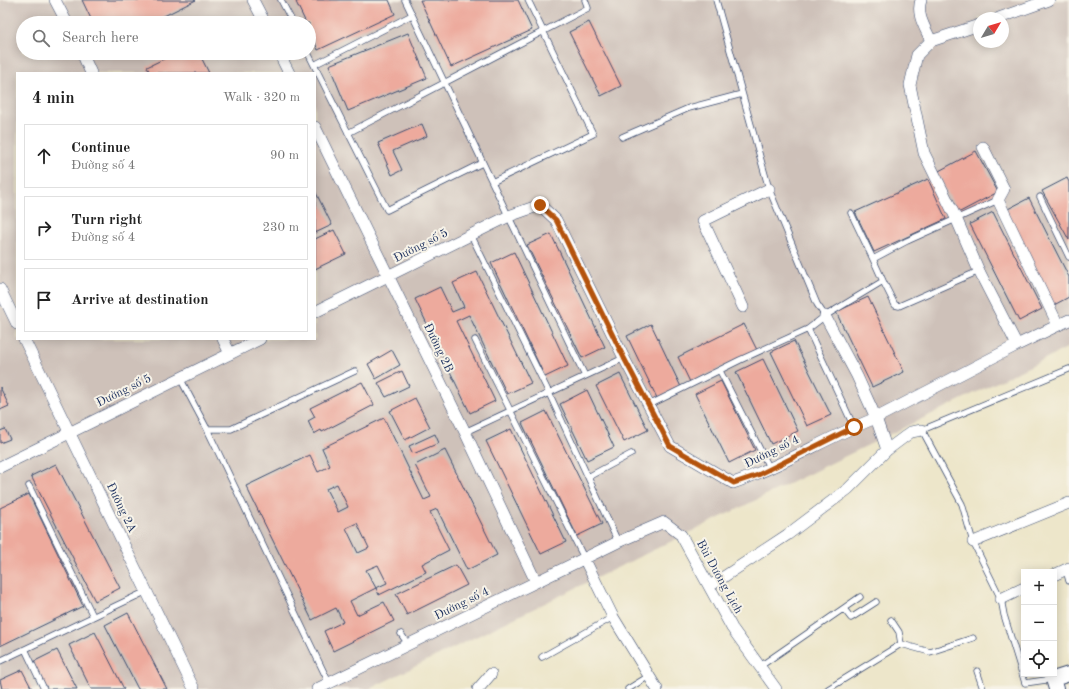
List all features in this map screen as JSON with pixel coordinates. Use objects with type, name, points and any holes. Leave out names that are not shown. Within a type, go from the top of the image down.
[{"type":"street","points":[[55,0],[63,16]]},
{"type":"street","points":[[253,0],[261,16]]},
{"type":"street","points":[[921,0],[918,9],[931,41]]},
{"type":"street","points":[[1009,14],[1049,0]]},
{"type":"street","points":[[973,27],[931,41],[917,55],[910,85],[924,153],[956,218],[979,271],[1017,345]]},
{"type":"street","points":[[85,60],[91,72]]},
{"type":"street","points":[[282,60],[288,72]]},
{"type":"street","name":"Đường 2B","points":[[316,128],[465,432],[536,582]]},
{"type":"street","points":[[983,147],[1004,189],[998,200],[1058,325]]},
{"type":"street","points":[[743,307],[703,221],[769,190]]},
{"type":"street","name":"Đường số 5","points":[[316,312],[509,216],[540,205]]},
{"type":"street","name":"Đường số 4","points":[[540,205],[556,220],[624,358],[670,446],[734,483],[758,475],[854,427],[876,418],[1017,345],[1069,320]]},
{"type":"street","points":[[0,289],[16,322]]},
{"type":"street","points":[[825,316],[857,376],[876,418],[887,450]]},
{"type":"street","name":"Đường 2A","points":[[24,340],[194,689]]},
{"type":"street","points":[[223,340],[230,354]]},
{"type":"street","name":"Đường số 5","points":[[0,467],[258,340]]},
{"type":"street","points":[[710,586],[787,535],[848,489],[887,450],[911,432],[922,430]]},
{"type":"street","points":[[973,542],[1069,503]]},
{"type":"street","name":"Bùi Dương Lịch","points":[[618,542],[664,522],[681,535],[732,628],[776,689]]},
{"type":"street","name":"Đường số 4","points":[[317,689],[618,542]]},
{"type":"street","points":[[584,558],[613,617],[657,689]]},
{"type":"street","points":[[1057,575],[1068,573]]},
{"type":"street","points":[[1001,598],[1021,589]]},
{"type":"street","points":[[478,689],[491,674]]},
{"type":"street","points":[[1054,684],[1069,674]]},
{"type":"lane","points":[[281,0],[289,16]]},
{"type":"lane","points":[[405,0],[585,376]]},
{"type":"lane","points":[[492,182],[592,134],[528,0]]},
{"type":"lane","points":[[348,133],[588,8],[584,0]]},
{"type":"lane","points":[[716,0],[769,190],[817,304],[825,316]]},
{"type":"lane","points":[[314,65],[412,15]]},
{"type":"lane","points":[[312,60],[387,210],[482,163]]},
{"type":"lane","points":[[622,137],[689,108],[742,94]]},
{"type":"lane","points":[[1040,197],[1069,257]]},
{"type":"lane","points":[[874,259],[907,241],[998,200]]},
{"type":"lane","points":[[851,213],[895,305],[899,306],[979,271]]},
{"type":"lane","points":[[471,235],[549,393],[618,542]]},
{"type":"lane","points":[[649,406],[740,360],[808,329],[825,316],[883,281]]},
{"type":"lane","points":[[808,329],[854,427]]},
{"type":"lane","points":[[475,340],[584,558]]},
{"type":"lane","points":[[465,432],[624,358]]},
{"type":"lane","points":[[1054,684],[1025,683],[1004,615],[1001,598],[973,542],[962,504],[922,430],[1069,369]]},
{"type":"lane","points":[[208,429],[231,429],[355,371]]},
{"type":"lane","points":[[720,371],[770,468]]},
{"type":"lane","points":[[180,378],[208,429],[329,683]]},
{"type":"lane","points":[[588,477],[631,454]]},
{"type":"lane","points":[[29,486],[93,616]]},
{"type":"lane","points":[[0,661],[147,591]]},
{"type":"lane","points":[[760,667],[860,597]]},
{"type":"lane","points":[[844,608],[851,618],[876,602]]},
{"type":"lane","points":[[542,657],[613,617]]},
{"type":"lane","points":[[891,620],[899,632],[901,644]]},
{"type":"lane","points":[[401,634],[408,644]]},
{"type":"lane","points":[[828,689],[901,644],[930,652],[973,638]]},
{"type":"lane","points":[[25,649],[44,689]]},
{"type":"lane","points":[[977,671],[983,689]]},
{"type":"lane","points":[[628,689],[649,676]]},
{"type":"shaded area","points":[[0,0],[1069,0],[1069,347],[369,689],[0,689]]},
{"type":"building","points":[[82,0],[196,0],[164,16],[90,16]]},
{"type":"building","points":[[301,0],[389,0],[395,14],[318,50],[316,46],[316,16],[303,16],[296,2]]},
{"type":"building","points":[[420,0],[518,0],[532,30],[451,67]]},
{"type":"building","points":[[589,22],[621,86],[601,96],[569,32]]},
{"type":"building","points":[[408,33],[427,78],[348,111],[329,65]]},
{"type":"building","points":[[162,60],[202,60],[208,72],[150,72],[147,67]]},
{"type":"building","points":[[422,124],[427,136],[393,151],[402,170],[392,175],[378,143]]},
{"type":"building","points":[[976,151],[998,192],[958,213],[937,172]]},
{"type":"building","points":[[1067,178],[1069,182],[1069,240],[1042,191]]},
{"type":"building","points":[[928,179],[946,219],[874,252],[855,212]]},
{"type":"building","points":[[316,193],[332,225],[316,233]]},
{"type":"building","points":[[1029,198],[1069,277],[1069,297],[1054,305],[1006,210]]},
{"type":"building","points":[[993,212],[1042,309],[1019,321],[970,224]]},
{"type":"building","points":[[334,230],[346,254],[316,269],[316,239]]},
{"type":"building","points":[[551,234],[605,347],[582,358],[527,245]]},
{"type":"building","points":[[514,252],[568,366],[545,377],[491,263]]},
{"type":"building","points":[[477,272],[531,383],[507,394],[469,315],[456,321],[495,401],[470,413],[415,299],[440,287],[452,312],[464,307],[453,283]]},
{"type":"building","points":[[868,297],[904,372],[872,387],[836,312]]},
{"type":"building","points":[[651,324],[681,387],[657,398],[627,336]]},
{"type":"building","points":[[744,324],[757,350],[690,382],[678,357]]},
{"type":"building","points":[[794,341],[831,415],[807,426],[771,352]]},
{"type":"building","points":[[392,350],[400,365],[376,379],[368,364]]},
{"type":"building","points":[[763,359],[798,431],[771,444],[736,372]]},
{"type":"building","points":[[402,371],[409,386],[386,397],[378,383]]},
{"type":"building","points":[[620,374],[648,430],[624,442],[596,386]]},
{"type":"building","points":[[721,381],[755,450],[729,463],[695,394]]},
{"type":"building","points":[[362,382],[374,405],[322,432],[321,430],[314,434],[308,421],[315,417],[310,408]]},
{"type":"building","points":[[0,387],[9,406],[0,410]]},
{"type":"building","points":[[587,390],[614,447],[587,460],[560,404]]},
{"type":"building","points":[[415,398],[430,427],[405,440],[390,411]]},
{"type":"building","points":[[546,411],[602,524],[577,536],[522,423]]},
{"type":"building","points":[[384,418],[424,500],[431,497],[415,465],[445,450],[497,555],[467,570],[437,509],[430,512],[449,550],[422,564],[426,572],[379,595],[376,588],[350,601],[357,615],[384,602],[394,621],[333,651],[324,631],[343,622],[336,608],[312,620],[246,486],[310,455],[318,472],[330,466],[322,448]],"holes":[[[337,484],[348,507],[338,512],[326,489]],[[357,523],[369,548],[358,553],[346,528]],[[378,565],[387,583],[376,588],[366,570]]]},
{"type":"building","points":[[5,429],[10,439],[0,443],[0,431]]},
{"type":"building","points":[[511,429],[566,542],[541,554],[486,441]]},
{"type":"building","points":[[435,434],[439,443],[413,454],[409,446]]},
{"type":"building","points":[[56,464],[120,588],[95,601],[31,476]]},
{"type":"building","points":[[29,494],[83,606],[0,646],[0,508]]},
{"type":"building","points":[[456,565],[467,585],[407,615],[396,594]]},
{"type":"building","points":[[128,613],[167,689],[138,689],[105,625]]},
{"type":"building","points":[[95,632],[124,689],[91,689],[69,645]]},
{"type":"building","points":[[57,650],[77,689],[47,689],[33,662]]},
{"type":"building","points":[[22,670],[32,689],[2,689],[0,680]]},
{"type":"route","points":[[540,205],[556,220],[624,358],[670,446],[734,483],[758,475],[805,450],[854,427]]}]
